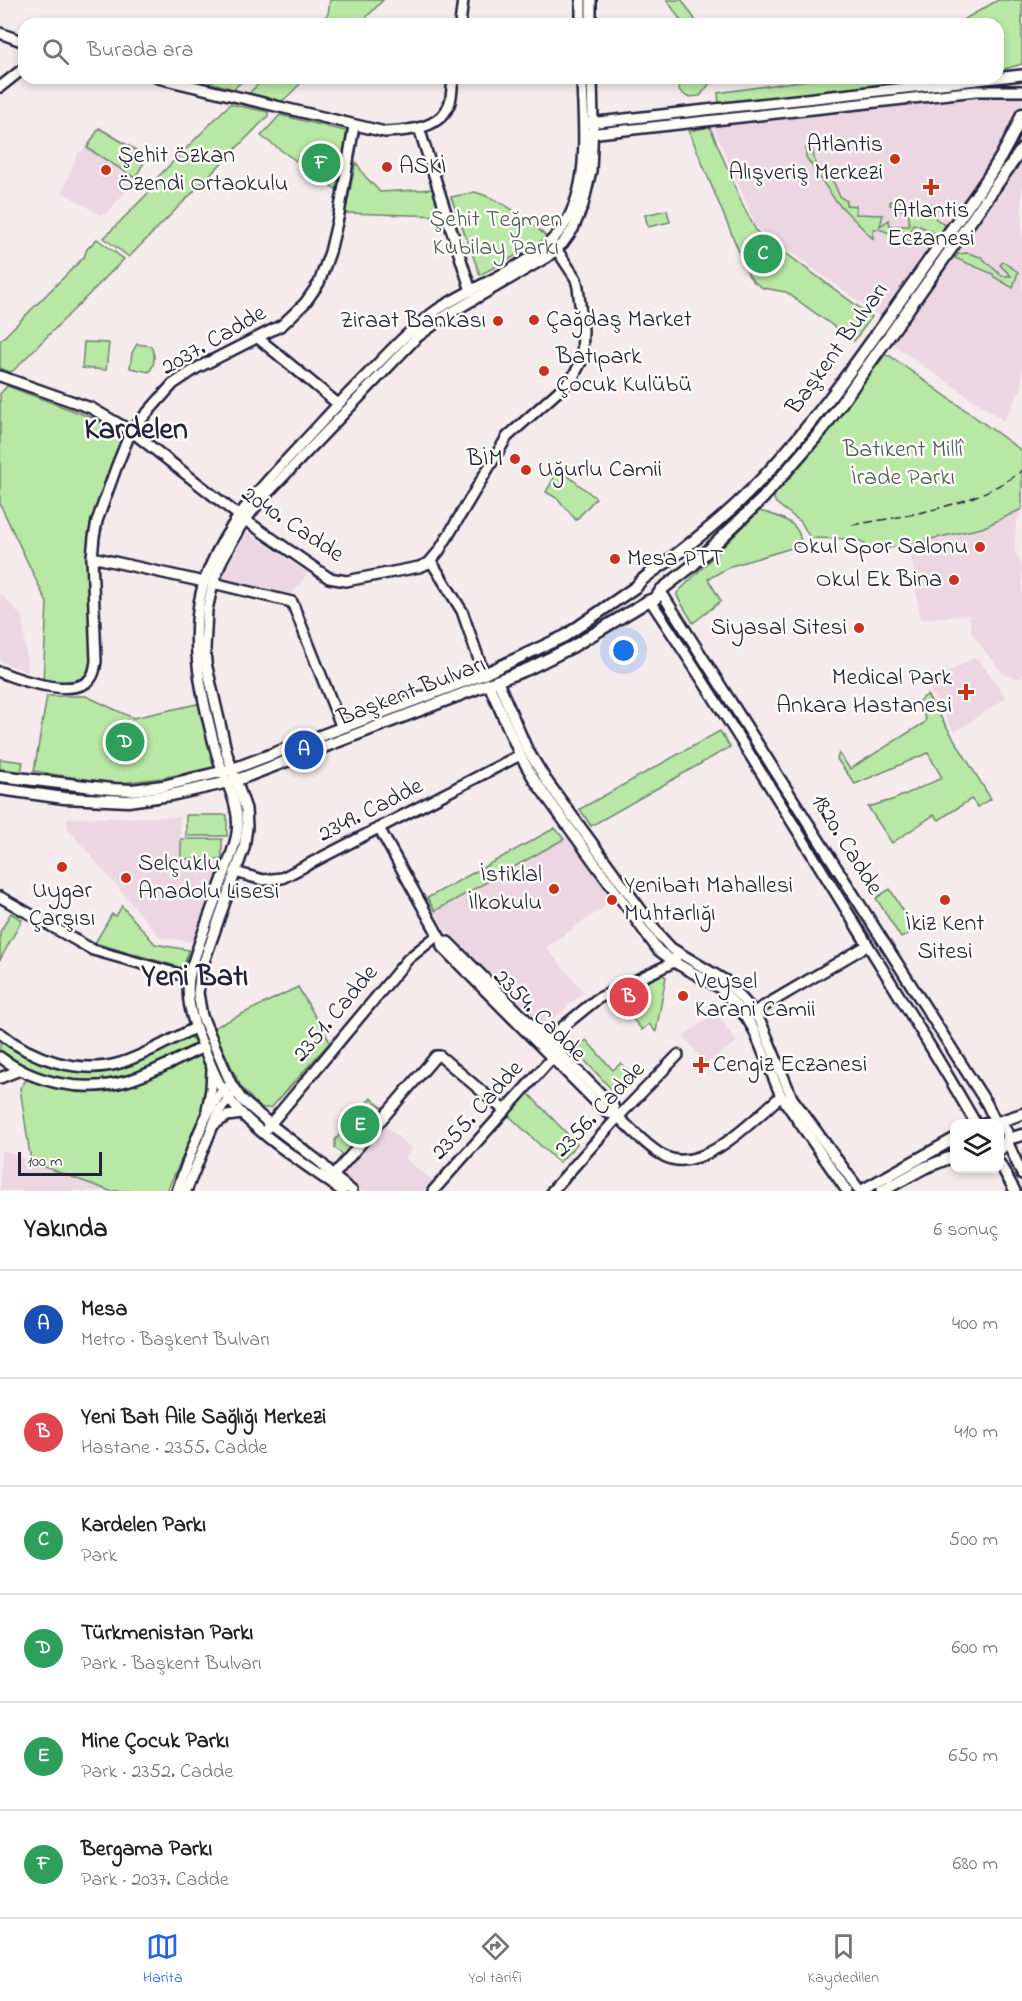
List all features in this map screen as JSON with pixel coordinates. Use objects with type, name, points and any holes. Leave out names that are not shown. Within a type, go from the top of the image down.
[{"type":"main road","name":"Başkent Bulvarı","points":[[649,576],[753,489],[831,396],[980,188],[1012,138],[1022,114]]},
{"type":"main road","name":"Başkent Bulvarı","points":[[661,591],[692,566],[763,498],[823,429],[1022,149]]},
{"type":"main road","points":[[680,551],[678,559],[680,562],[686,566],[692,566]]},
{"type":"main road","points":[[649,576],[659,581],[661,591],[656,598],[649,600],[638,594],[637,586],[641,579],[649,576]]},
{"type":"main road","name":"Başkent Bulvarı","points":[[0,776],[126,790],[163,786],[228,770],[484,674],[565,636],[637,586]]},
{"type":"main road","name":"Başkent Bulvarı","points":[[0,789],[64,798],[128,801],[171,795],[232,781],[494,684],[572,647],[649,600]]},
{"type":"main road","points":[[609,606],[618,610],[616,620]]},
{"type":"main road","points":[[1003,1119],[1022,1114]]},
{"type":"main road","points":[[1005,1143],[1022,1135]]},
{"type":"main road","points":[[860,1191],[950,1141]]},
{"type":"main road","points":[[882,1191],[924,1168],[950,1158]]},
{"type":"street","points":[[461,18],[463,0]]},
{"type":"street","points":[[581,0],[581,18]]},
{"type":"street","points":[[591,0],[591,18]]},
{"type":"street","points":[[0,33],[18,40]]},
{"type":"street","points":[[0,87],[18,73]]},
{"type":"street","points":[[1004,77],[1022,75]]},
{"type":"street","points":[[183,84],[385,132],[419,128],[434,123],[450,104],[452,84]]},
{"type":"street","points":[[242,517],[417,337],[554,246],[573,229],[583,205],[591,171],[583,84]]},
{"type":"street","points":[[588,129],[592,84]]},
{"type":"street","points":[[588,129],[682,114],[944,84]]},
{"type":"street","points":[[588,129],[683,124],[976,91],[1022,91]]},
{"type":"street","points":[[682,114],[683,124]]},
{"type":"street","name":"2037. Cadde","points":[[0,672],[39,684],[63,687],[77,686],[87,682],[94,672],[96,661],[92,557],[97,521],[131,431],[173,384],[197,368],[290,320],[305,303],[319,283],[330,252],[354,126]]},
{"type":"street","points":[[419,128],[471,291]]},
{"type":"street","points":[[352,1191],[321,1163],[242,1114],[230,1091],[204,1023],[198,993],[201,970],[244,848],[248,827],[246,809],[228,770],[218,757],[206,707],[196,653],[198,610],[214,557],[242,517],[254,495],[338,404],[420,324],[439,309],[540,251],[554,246]]},
{"type":"street","points":[[484,674],[462,611],[431,561],[507,437],[572,379],[580,366],[583,330],[577,283],[554,246]]},
{"type":"street","points":[[258,338],[338,404]]},
{"type":"street","name":"2040. Cadde","points":[[4,377],[90,408],[131,431],[242,517],[334,580],[346,581],[419,567],[431,561]]},
{"type":"street","points":[[92,557],[292,602],[342,728]]},
{"type":"street","name":"1820. Cadde","points":[[661,591],[987,1104],[991,1119]]},
{"type":"street","name":"1820. Cadde","points":[[649,600],[697,671],[927,1038],[973,1119]]},
{"type":"street","points":[[667,625],[665,621],[668,615],[678,616]]},
{"type":"street","points":[[494,684],[520,755],[536,782],[644,933],[658,950],[726,981],[750,1015],[762,1025],[792,1098],[860,1191]]},
{"type":"street","points":[[494,684],[527,749],[546,780],[660,936],[680,959]]},
{"type":"street","name":"2349. Cadde","points":[[235,872],[268,880],[282,878],[520,755]]},
{"type":"street","points":[[232,781],[237,813],[237,835],[189,977],[188,1000],[195,1028],[211,1064],[230,1091],[242,1100],[267,1128],[342,1191]]},
{"type":"street","name":"2354. Cadde","points":[[379,828],[440,937],[442,947],[613,1106],[616,1115],[660,1155],[675,1160],[702,1157],[720,1146],[781,1096]]},
{"type":"street","points":[[0,897],[93,950],[189,977]]},
{"type":"street","name":"2351. Cadde","points":[[267,1128],[408,959],[440,937]]},
{"type":"street","points":[[750,1015],[868,945]]},
{"type":"street","points":[[544,1043],[597,999],[680,959]]},
{"type":"street","points":[[750,1015],[781,1096],[847,1191]]},
{"type":"street","points":[[0,1033],[20,1047],[47,1059],[64,1064],[90,1066],[123,1062],[195,1028]]},
{"type":"street","name":"2354. Cadde","points":[[544,1043],[552,1058],[607,1113],[616,1115]]},
{"type":"street","points":[[0,1057],[20,1070],[65,1084],[105,1086],[140,1077],[204,1047]]},
{"type":"street","name":"2356. Cadde","points":[[552,1191],[616,1115],[678,1055]]},
{"type":"street","points":[[333,1176],[436,1056],[440,1056],[504,1111]]},
{"type":"street","name":"2355. Cadde","points":[[433,1191],[552,1058]]},
{"type":"street","points":[[186,1191],[207,1126],[211,1064]]},
{"type":"street","points":[[0,1078],[20,1070]]},
{"type":"street","points":[[177,1191],[207,1126],[230,1091]]},
{"type":"street","points":[[207,1126],[227,1116],[242,1114]]},
{"type":"street","name":"1820. Cadde","points":[[1004,1128],[1005,1143],[1022,1174]]},
{"type":"street","points":[[1004,1172],[1015,1191]]},
{"type":"shaded area","points":[[1022,91],[1022,114],[1006,149],[1022,159],[1022,386],[1004,421],[876,333],[885,320],[757,228],[711,121]]},
{"type":"shaded area","name":"Şehit Özkan Özendi Ortaokulu","points":[[99,126],[149,156],[133,184],[106,214],[100,215],[62,192],[79,151],[82,152]]},
{"type":"shaded area","points":[[1022,509],[1016,524],[1015,549],[1022,568],[1022,678],[1004,675],[972,634],[969,615],[920,619],[910,544],[982,528]]},
{"type":"shaded area","points":[[245,531],[308,573],[292,594],[223,578]]},
{"type":"shaded area","points":[[0,593],[22,616],[28,672],[0,661]]},
{"type":"shaded area","name":"Medical Park Ankara Hastanesi","points":[[973,658],[979,659],[1006,698],[954,732],[927,685]]},
{"type":"shaded area","points":[[180,817],[180,856],[223,861],[194,942],[160,937],[67,825],[67,818]]},
{"type":"shaded area","points":[[568,837],[614,900],[546,947],[584,992],[543,1028],[441,924],[435,911]]},
{"type":"shaded area","points":[[716,1012],[737,1042],[705,1064],[684,1036]]},
{"type":"shaded area","points":[[382,1123],[412,1149],[405,1158],[435,1183],[428,1191],[360,1191],[340,1177],[339,1175]]},
{"type":"shaded area","points":[[1,1150],[110,1191],[0,1191]]},
{"type":"green space","points":[[330,0],[383,0],[366,18],[324,18],[328,14]]},
{"type":"green space","points":[[667,0],[682,0],[694,18],[679,18]]},
{"type":"green space","points":[[998,0],[1022,0],[1022,64],[1004,69],[1004,18],[966,18]]},
{"type":"green space","points":[[216,84],[239,84],[234,89]]},
{"type":"green space","points":[[259,84],[300,84],[281,101],[249,93]]},
{"type":"green space","points":[[680,84],[709,84],[700,96],[687,97],[679,90]]},
{"type":"green space","points":[[779,84],[899,84],[719,105],[718,93]]},
{"type":"green space","points":[[230,104],[268,112],[268,116],[129,257],[104,238],[155,186],[152,183]]},
{"type":"green space","points":[[280,115],[349,132],[337,190],[261,136]]},
{"type":"green space","points":[[710,127],[743,206],[757,232],[872,317],[854,341],[786,292],[763,288],[749,276],[689,131]]},
{"type":"green space","points":[[99,128],[147,157],[135,178],[87,148]]},
{"type":"green space","points":[[809,143],[815,162],[834,183],[840,197],[847,201],[846,205],[856,206],[856,214],[883,215],[880,226],[889,220],[890,226],[909,226],[909,213],[890,205],[890,201],[936,204],[935,218],[966,241],[961,247],[913,224],[911,232],[923,235],[926,240],[922,245],[879,229],[873,229],[873,239],[835,200],[806,157],[806,148]]},
{"type":"green space","points":[[356,162],[364,175],[380,192],[435,189],[442,216],[345,213]]},
{"type":"green space","name":"Şehit Teğmen Kubilay Parkı","points":[[475,192],[514,211],[548,238],[480,275],[451,197]]},
{"type":"green space","points":[[667,210],[670,222],[648,227],[645,215]]},
{"type":"green space","points":[[97,239],[124,259],[14,370],[10,372],[0,368],[0,341],[84,257],[87,249]]},
{"type":"green space","points":[[967,253],[981,257],[1002,276],[1011,276],[1000,265],[1003,262],[1018,272],[1013,288],[994,277],[993,274],[955,258],[958,254]]},
{"type":"green space","points":[[84,342],[109,343],[106,370],[82,368]]},
{"type":"green space","points":[[137,344],[151,346],[154,359],[149,372],[130,368],[132,353]]},
{"type":"green space","name":"Batıkent Millî İrade Parkı","points":[[885,355],[890,356],[1022,451],[1022,509],[982,528],[875,551],[857,539],[810,538],[801,522],[776,503],[775,494]]},
{"type":"green space","points":[[7,386],[93,418],[123,435],[86,554],[91,666],[86,677],[77,684],[43,681],[47,603],[0,504],[0,394]]},
{"type":"green space","points":[[559,469],[596,498],[576,520],[558,499],[546,492]]},
{"type":"green space","name":"Batıkent Millî İrade Parkı","points":[[759,511],[775,515],[794,526],[802,545],[731,566],[708,579],[721,601],[693,623],[677,593]]},
{"type":"green space","points":[[927,695],[991,799],[978,807],[971,799],[939,820],[934,815],[892,843],[868,807],[895,799],[942,778],[928,753],[855,784],[837,759],[839,753],[850,769],[924,723],[926,719],[917,702]]},
{"type":"green space","points":[[47,696],[86,696],[133,718],[202,703],[216,767],[161,778],[113,784],[34,771]]},
{"type":"green space","points":[[720,731],[730,747],[591,826],[580,809]]},
{"type":"green space","points":[[0,759],[23,762],[21,772],[0,770]]},
{"type":"green space","points":[[186,815],[227,815],[227,836],[186,836]]},
{"type":"green space","points":[[555,828],[564,839],[435,911],[427,898]]},
{"type":"green space","points":[[181,839],[222,839],[222,859],[181,859]]},
{"type":"green space","points":[[890,889],[915,930],[901,938],[876,898]]},
{"type":"green space","points":[[122,906],[155,944],[189,950],[183,968],[95,943],[112,914],[116,916]]},
{"type":"green space","points":[[11,913],[22,920],[0,960],[0,932]]},
{"type":"green space","points":[[662,975],[666,977],[656,1032],[649,1024],[642,1030],[613,995],[622,993],[627,1004],[636,1000],[632,989]]},
{"type":"green space","points":[[298,987],[330,1042],[271,1108],[260,1108],[241,1087],[213,1028]]},
{"type":"green space","points":[[190,1035],[195,1045],[121,1080],[85,1083],[67,1081],[32,1070],[0,1051],[0,1038],[92,1070],[116,1068]]},
{"type":"green space","points":[[586,1040],[613,1070],[621,1063],[633,1075],[615,1093],[575,1050]]},
{"type":"green space","points":[[200,1056],[208,1073],[205,1100],[194,1132],[167,1191],[110,1191],[31,1162],[20,1088],[27,1079],[61,1088],[108,1090],[141,1082]]},
{"type":"green space","points":[[526,1091],[577,1144],[559,1163],[506,1113]]},
{"type":"green space","points":[[371,1098],[384,1109],[344,1156],[335,1148],[335,1140]]},
{"type":"railway","points":[[852,525],[940,508],[983,493],[1022,471]]},
{"type":"place","name":"Atlantis Alışveriş Merkezi","points":[[895,159]]},
{"type":"place","name":"Bergama Parkı","points":[[321,163]]},
{"type":"place","name":"ASKİ","points":[[387,167]]},
{"type":"place","name":"Şehit Özkan Özendi Ortaokulu","points":[[106,170]]},
{"type":"place","name":"Atlantis Eczanesi","points":[[931,187]]},
{"type":"place","name":"Kardelen Parkı","points":[[763,254]]},
{"type":"place","name":"Çağdaş Market","points":[[534,320]]},
{"type":"place","name":"Ziraat Bankası","points":[[498,321]]},
{"type":"place","name":"Batıpark Çocuk Kulübü","points":[[544,371]]},
{"type":"place","name":"BİM","points":[[515,459]]},
{"type":"place","name":"Uğurlu Camii","points":[[526,470]]},
{"type":"place","name":"Okul Spor Salonu","points":[[980,547]]},
{"type":"place","name":"Mesa PTT","points":[[615,559]]},
{"type":"place","name":"Okul Ek Bina","points":[[954,580]]},
{"type":"place","name":"Siyasal Sitesi","points":[[859,628]]},
{"type":"place","name":"Medical Park Ankara Hastanesi","points":[[966,692]]},
{"type":"place","name":"Türkmenistan Parkı","points":[[125,742]]},
{"type":"place","name":"Mesa","points":[[304,750]]},
{"type":"place","name":"Uygar Çarşısı","points":[[62,867]]},
{"type":"place","name":"Selçuklu Anadolu Lisesi","points":[[126,878]]},
{"type":"place","name":"İstiklal İlkokulu","points":[[554,889]]},
{"type":"place","name":"Yenibatı Mahallesi Muhtarlığı","points":[[612,900]]},
{"type":"place","name":"İkiz Kent Sitesi","points":[[945,900]]},
{"type":"place","name":"Veysel Karani Camii","points":[[683,996]]},
{"type":"place","name":"Yeni Batı Aile Sağlığı Merkezi","points":[[629,997]]},
{"type":"place","name":"Cengiz Eczanesi","points":[[701,1065]]},
{"type":"place","name":"Mine Çocuk Parkı","points":[[360,1125]]},
{"type":"district","name":"Kardelen","points":[[136,431]]},
{"type":"district","name":"Yeni Batı","points":[[195,978]]}]
